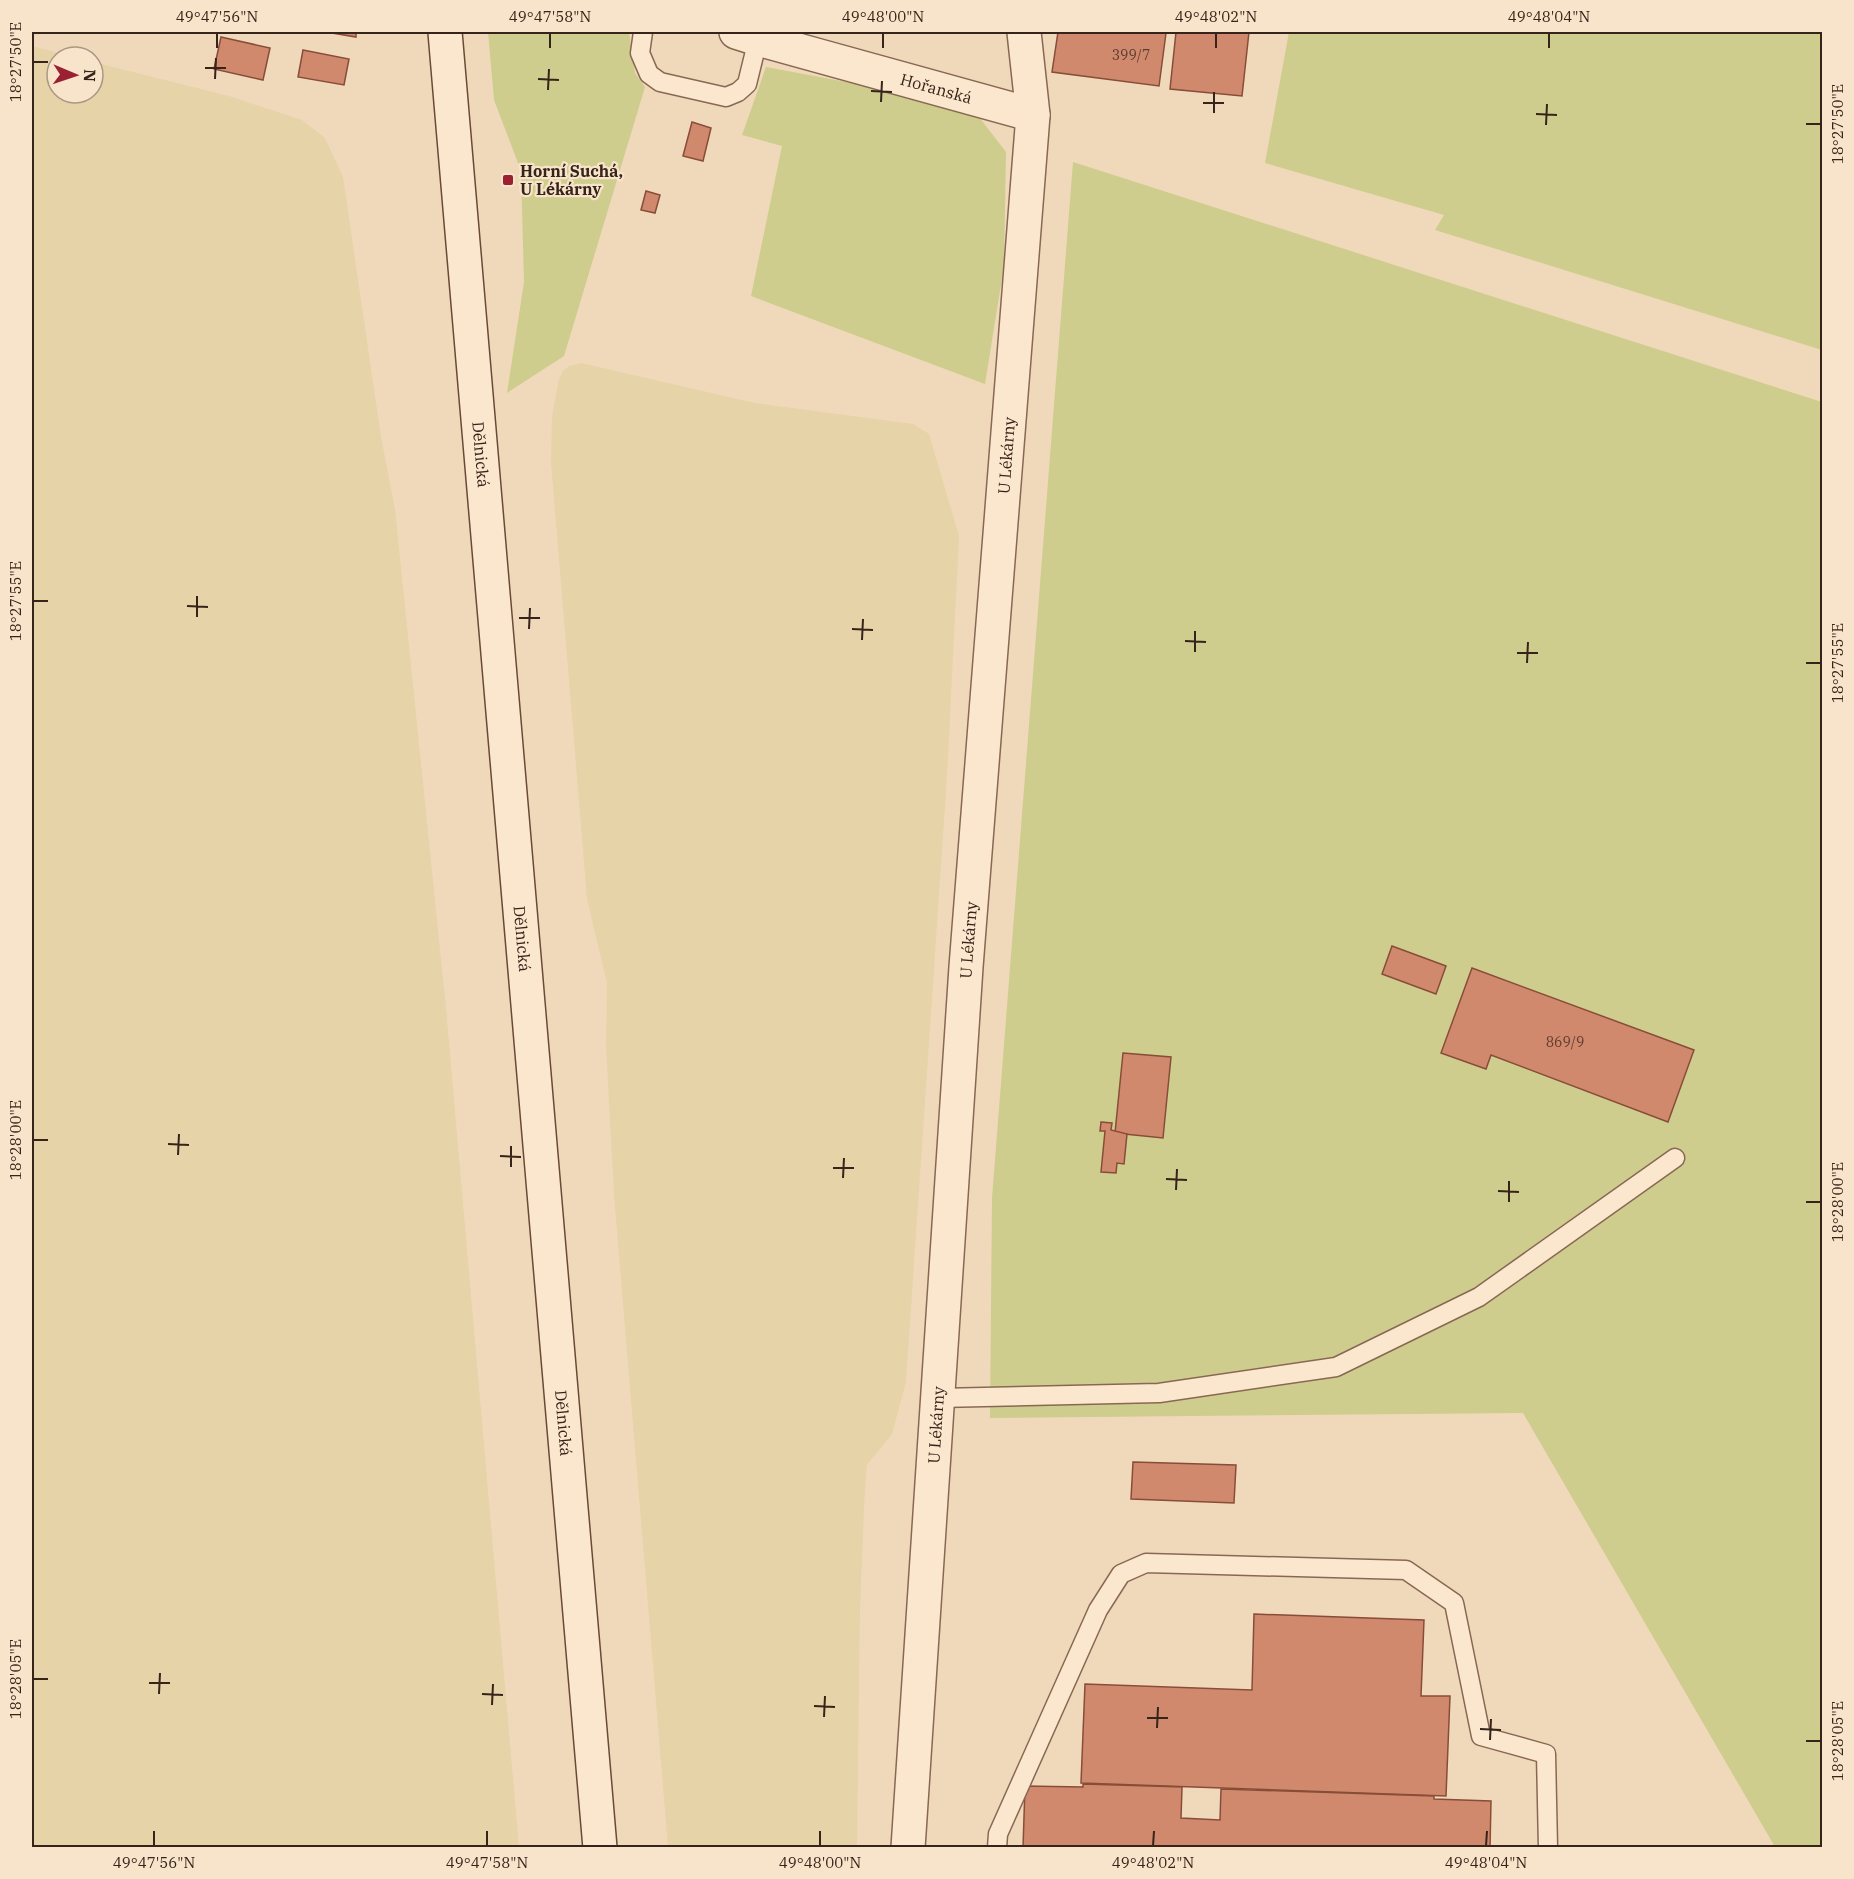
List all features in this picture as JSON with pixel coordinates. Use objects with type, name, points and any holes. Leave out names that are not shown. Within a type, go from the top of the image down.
[{"type":"street","name":"Dělnická","points":[[445,32],[600,1848]]},
{"type":"street","name":"U Lékárny","points":[[908,1848],[966,967],[1033,115],[1024,32]]},
{"type":"street","name":"Hořanská","points":[[747,35],[1033,115]]},
{"type":"lane","points":[[643,32],[640,53],[649,74],[660,82],[726,97],[738,92],[747,84],[747,35]]},
{"type":"lane","points":[[939,1398],[1159,1393],[1336,1367],[1479,1297],[1675,1158]]},
{"type":"lane","points":[[997,1848],[998,1834],[1098,1610],[1121,1574],[1146,1563],[1406,1570],[1454,1603],[1481,1736],[1546,1754],[1548,1848]]},
{"type":"shaded area","points":[[488,32],[629,32],[635,73],[645,87],[564,356],[507,393],[524,282],[521,171],[494,100]]},
{"type":"shaded area","points":[[1289,32],[1822,32],[1822,350],[1435,230],[1444,215],[1265,163]]},
{"type":"shaded area","points":[[32,46],[45,49],[45,105],[105,105],[105,65],[229,96],[302,120],[325,138],[343,177],[381,437],[395,509],[446,1008],[519,1847],[32,1847]]},
{"type":"shaded area","points":[[766,67],[895,91],[979,117],[1006,152],[1004,266],[985,384],[751,296],[782,146],[742,135]]},
{"type":"shaded area","points":[[1073,162],[1822,402],[1822,1847],[1775,1847],[1523,1413],[990,1418],[992,1198]]},
{"type":"shaded area","points":[[581,363],[755,403],[913,424],[929,434],[959,536],[947,777],[906,1382],[892,1434],[867,1465],[860,1609],[857,1847],[668,1847],[614,1195],[606,1046],[607,983],[587,899],[551,462],[552,416],[559,379],[569,366]]},
{"type":"building","points":[[326,32],[356,32],[356,37]]},
{"type":"building","points":[[1058,32],[1166,33],[1159,86],[1052,72]]},
{"type":"building","points":[[1176,32],[1249,32],[1242,96],[1170,89]]},
{"type":"building","points":[[221,37],[270,48],[263,80],[214,69]]},
{"type":"building","points":[[303,50],[349,59],[344,85],[298,77]]},
{"type":"building","points":[[692,122],[711,128],[703,161],[683,156]]},
{"type":"building","points":[[646,191],[660,195],[655,213],[641,210]]},
{"type":"building","points":[[1392,946],[1446,966],[1436,994],[1382,974]]},
{"type":"building","points":[[1472,968],[1694,1050],[1668,1122],[1491,1055],[1486,1069],[1441,1053]]},
{"type":"building","points":[[1123,1053],[1171,1057],[1163,1138],[1115,1133]]},
{"type":"building","points":[[1101,1122],[1112,1123],[1111,1130],[1127,1134],[1124,1164],[1117,1163],[1116,1173],[1101,1172],[1105,1131],[1100,1131]]},
{"type":"building","points":[[1133,1462],[1236,1465],[1234,1503],[1131,1499]]},
{"type":"building","points":[[1254,1614],[1424,1620],[1421,1696],[1450,1696],[1446,1796],[1081,1783],[1085,1684],[1252,1690]]},
{"type":"building","points":[[1083,1784],[1182,1787],[1181,1818],[1220,1820],[1221,1789],[1434,1796],[1434,1799],[1491,1801],[1490,1848],[1023,1848],[1025,1786],[1083,1787]]},
{"type":"place","name":"Horní Suchá, U Lékárny","points":[[508,180]]}]
